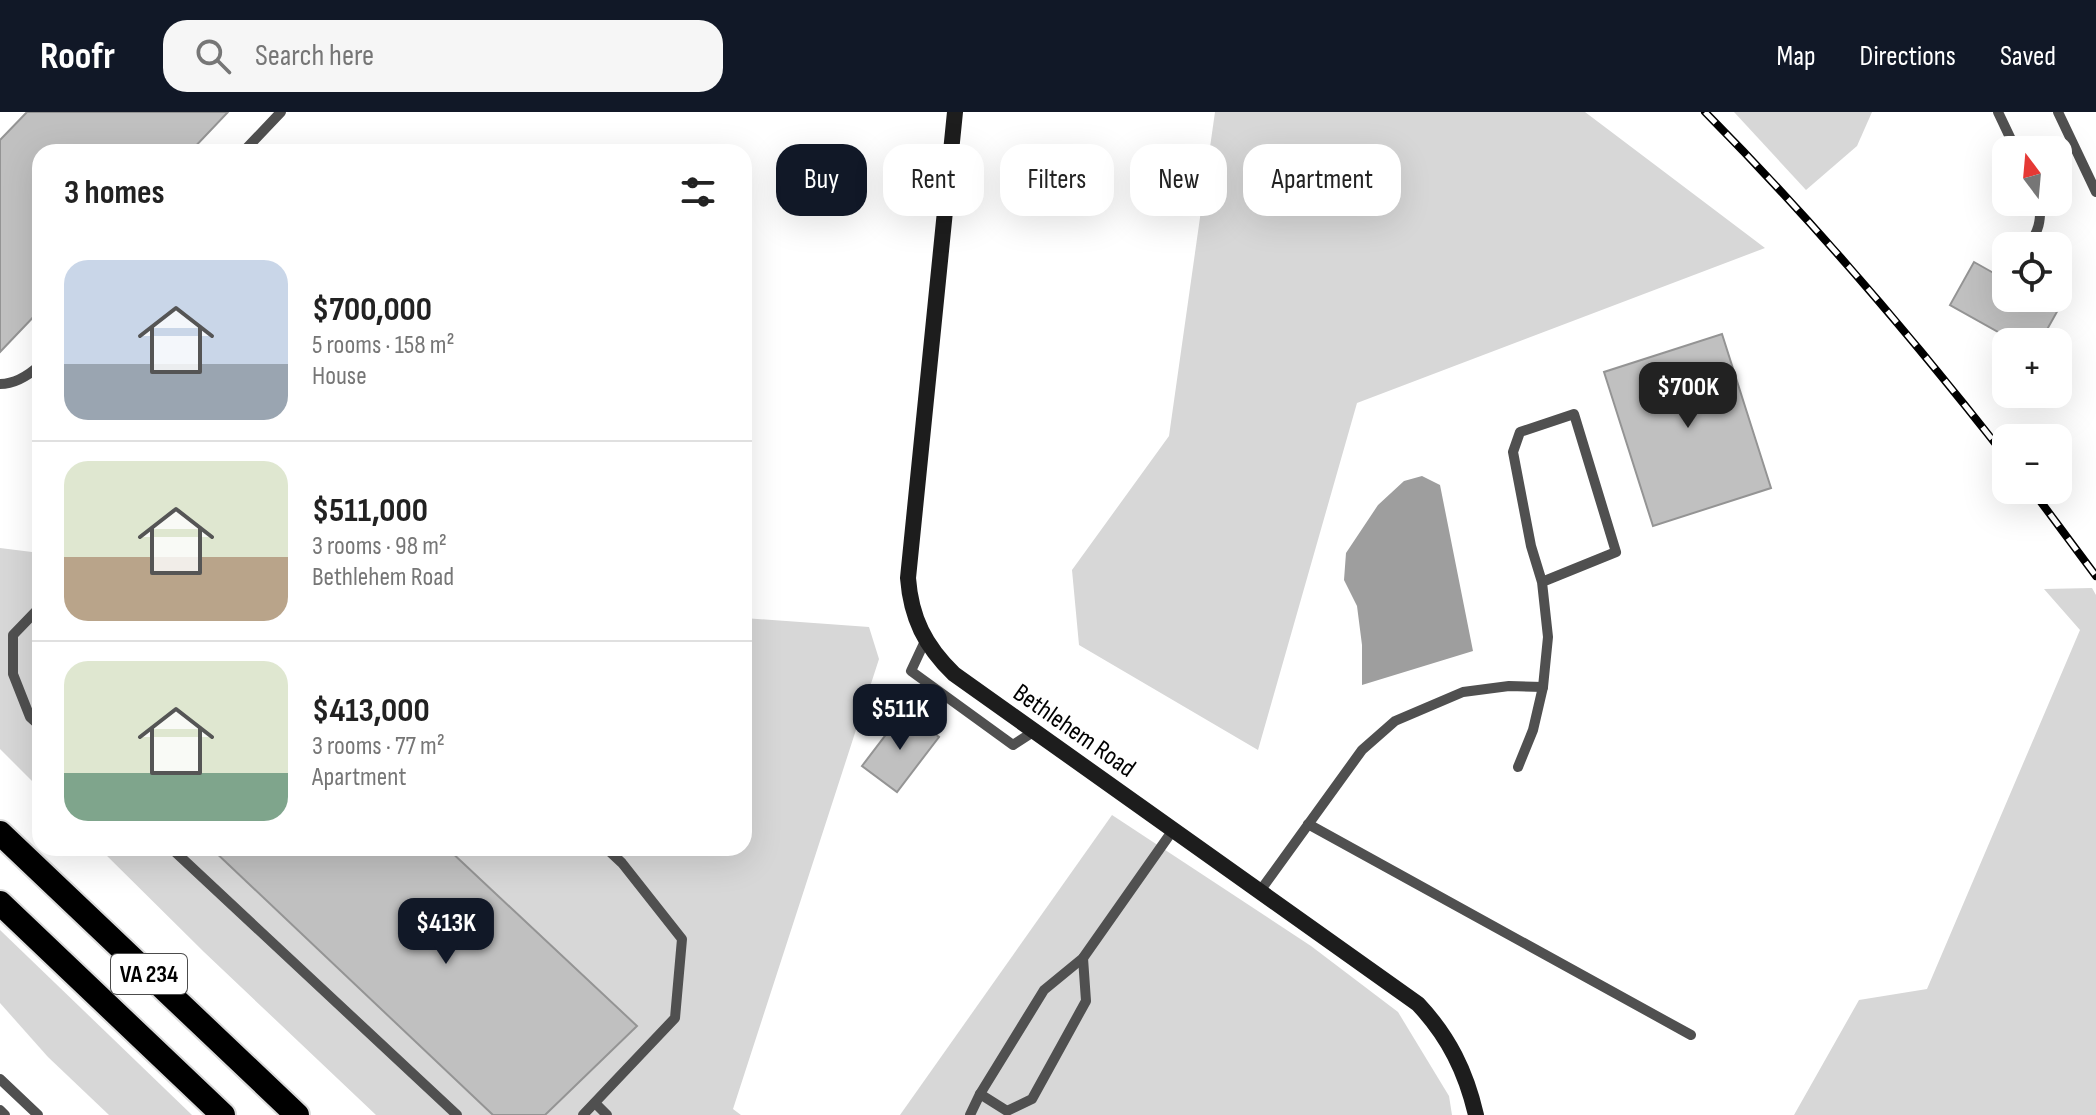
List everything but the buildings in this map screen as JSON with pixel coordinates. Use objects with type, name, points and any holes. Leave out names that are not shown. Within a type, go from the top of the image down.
[{"type":"highway","name":"VA 234","points":[[0,833],[297,1115]]},
{"type":"highway","name":"VA 234","points":[[0,903],[223,1115]]},
{"type":"street","name":"Bethlehem Road","points":[[955,112],[908,578],[909,600],[925,641],[954,674],[1418,1004],[1450,1043],[1466,1079],[1476,1115]]},
{"type":"lane","points":[[251,144],[281,112]]},
{"type":"lane","points":[[1998,112],[2009,136]]},
{"type":"lane","points":[[2058,112],[2096,192]]},
{"type":"lane","points":[[0,384],[8,384],[32,372]]},
{"type":"lane","points":[[1518,767],[1533,730],[1543,687],[1548,637],[1542,582],[1531,546],[1513,452],[1520,432],[1574,414],[1616,552],[1542,582]]},
{"type":"lane","points":[[32,615],[13,635],[13,674],[32,719]]},
{"type":"lane","points":[[925,641],[911,671],[1013,745],[1033,732]]},
{"type":"lane","points":[[1260,891],[1362,750],[1395,721],[1463,692],[1509,686],[1543,687]]},
{"type":"lane","points":[[1308,824],[1691,1035]]},
{"type":"lane","points":[[970,1115],[1044,990],[1083,958],[1173,830]]},
{"type":"lane","points":[[180,856],[457,1115]]},
{"type":"lane","points":[[583,1115],[675,1018],[682,939],[615,856]]},
{"type":"lane","points":[[980,1094],[1007,1111],[1032,1099],[1086,1001],[1083,958]]},
{"type":"lane","points":[[0,1079],[38,1115]]},
{"type":"lane","points":[[595,1103],[607,1115]]},
{"type":"lane","points":[[0,1110],[5,1115]]},
{"type":"shaded area","points":[[1215,112],[1585,112],[1765,248],[1357,403],[1258,750],[1079,645],[1072,570],[1169,436],[1200,216],[1227,216],[1227,144],[1210,144]]},
{"type":"shaded area","points":[[1734,112],[1872,112],[1857,146],[1806,190]]},
{"type":"shaded area","points":[[1422,476],[1440,485],[1473,651],[1362,685],[1362,645],[1357,606],[1344,580],[1346,553],[1378,505],[1404,481]]},
{"type":"shaded area","points":[[0,548],[32,552],[32,781],[0,749]]},
{"type":"shaded area","points":[[2092,588],[2096,595],[2096,1115],[1794,1115],[1859,1000],[1927,989],[2080,630],[2044,589]]},
{"type":"shaded area","points":[[752,619],[869,627],[879,659],[733,1109],[741,1115],[376,1115],[107,856],[752,856]]},
{"type":"shaded area","points":[[1112,815],[1311,946],[1398,1012],[1449,1096],[1452,1115],[900,1115]]},
{"type":"shaded area","points":[[0,930],[192,1115],[109,1115],[48,1057],[0,1003]]},
{"type":"railway","points":[[1705,112],[1860,280],[1992,440]]},
{"type":"railway","points":[[2042,504],[2096,576]]}]
